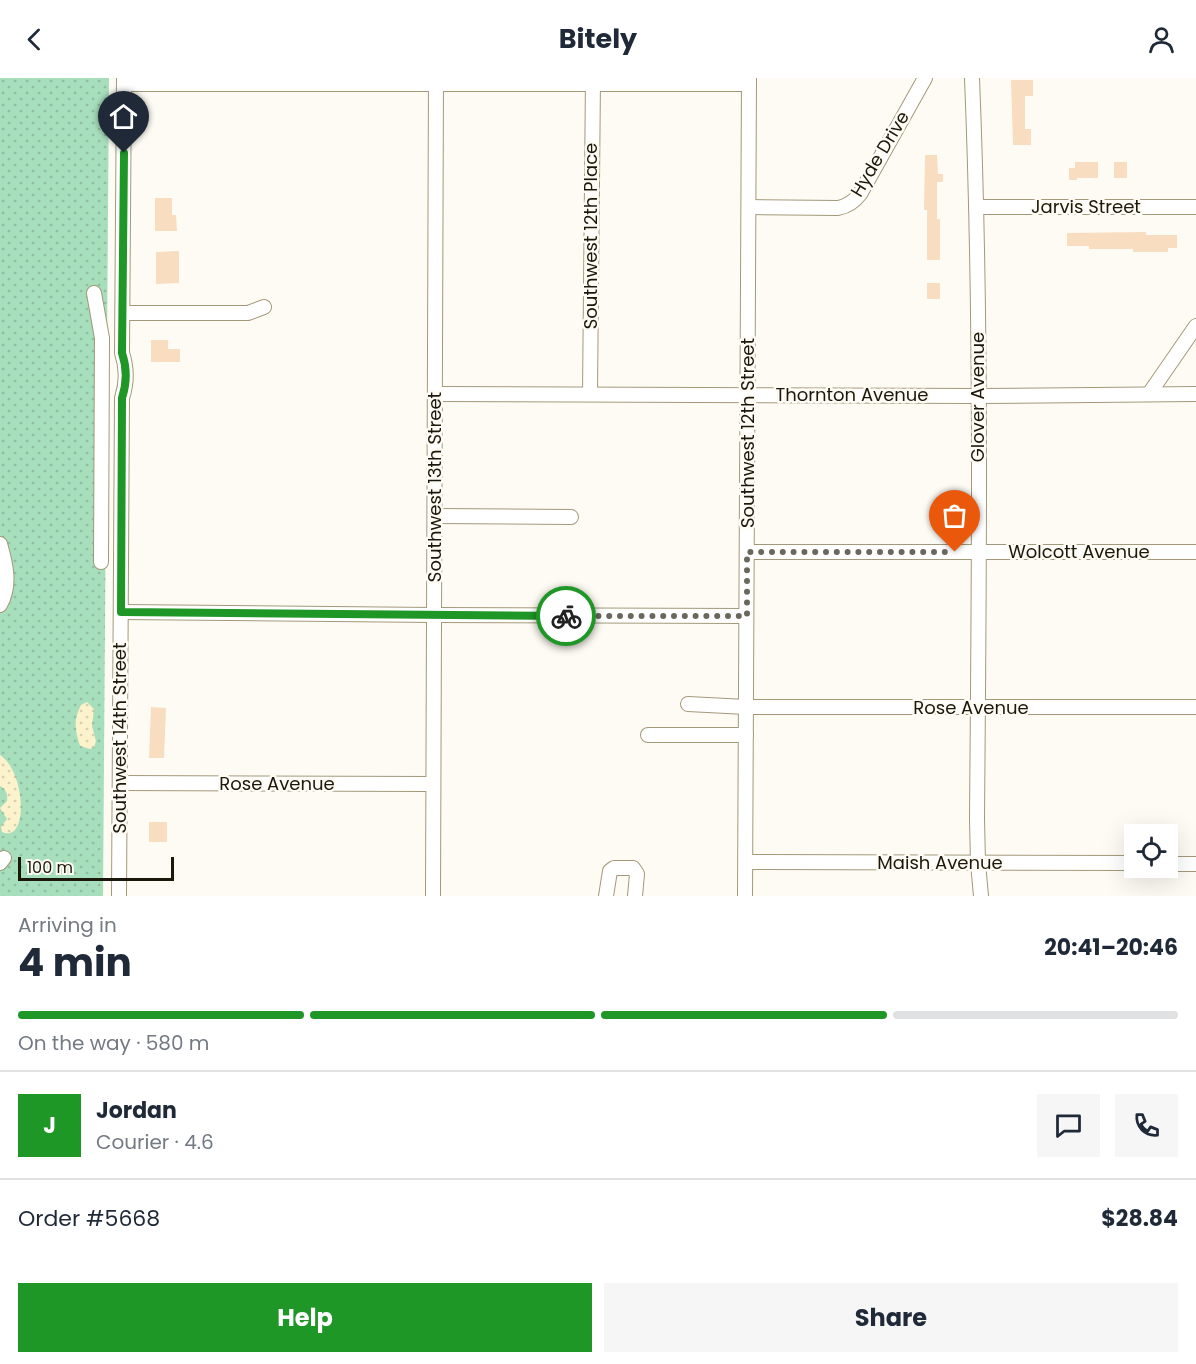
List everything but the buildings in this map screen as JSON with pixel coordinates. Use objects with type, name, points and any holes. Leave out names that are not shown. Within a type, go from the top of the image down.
[{"type":"street","name":"Hyde Drive","points":[[749,207],[838,208],[854,201],[925,78]]},
{"type":"street","name":"Glover Avenue","points":[[972,78],[978,396],[978,863],[981,896]]},
{"type":"street","points":[[124,81],[749,81]]},
{"type":"street","name":"Southwest 14th Street","points":[[119,896],[122,398],[126,384],[126,368],[122,353],[124,81]]},
{"type":"street","name":"Southwest 13th Street","points":[[433,896],[436,81]]},
{"type":"street","name":"Southwest 12th Place","points":[[590,394],[593,81]]},
{"type":"street","name":"Southwest 12th Street","points":[[746,896],[749,81]]},
{"type":"street","name":"Jarvis Street","points":[[976,207],[1196,207]]},
{"type":"street","points":[[94,293],[102,338],[101,562]]},
{"type":"street","points":[[123,313],[248,313],[264,307]]},
{"type":"street","points":[[1149,394],[1196,326]]},
{"type":"street","name":"Thornton Avenue","points":[[436,394],[978,396],[1196,394]]},
{"type":"street","points":[[435,516],[571,518]]},
{"type":"street","points":[[0,544],[7,579],[7,587],[0,605]]},
{"type":"street","name":"Wolcott Avenue","points":[[747,552],[1196,552]]},
{"type":"street","points":[[121,612],[747,616]]},
{"type":"street","name":"Rose Avenue","points":[[688,704],[746,707],[1196,707]]},
{"type":"street","points":[[648,735],[746,735]]},
{"type":"street","name":"Rose Avenue","points":[[120,783],[433,784]]},
{"type":"street","name":"Maish Avenue","points":[[746,862],[1124,863]]},
{"type":"street","points":[[1178,864],[1196,864]]},
{"type":"street","points":[[606,896],[610,871],[614,868],[633,868],[637,874],[635,896]]},
{"type":"green space","points":[[0,78],[109,78],[103,896],[0,896]]},
{"type":"sand","points":[[87,702],[94,709],[92,726],[96,741],[94,747],[90,749],[80,746],[76,725],[81,705]]},
{"type":"sand","points":[[0,755],[9,764],[15,776],[21,804],[17,827],[11,833],[2,832],[1,827],[7,819],[0,808],[7,801],[7,794],[0,786]]},
{"type":"way so far","points":[[566,616],[747,616],[747,552],[955,552]]},
{"type":"route","points":[[124,153],[122,353],[126,368],[126,384],[122,398],[121,612],[566,616]]}]
